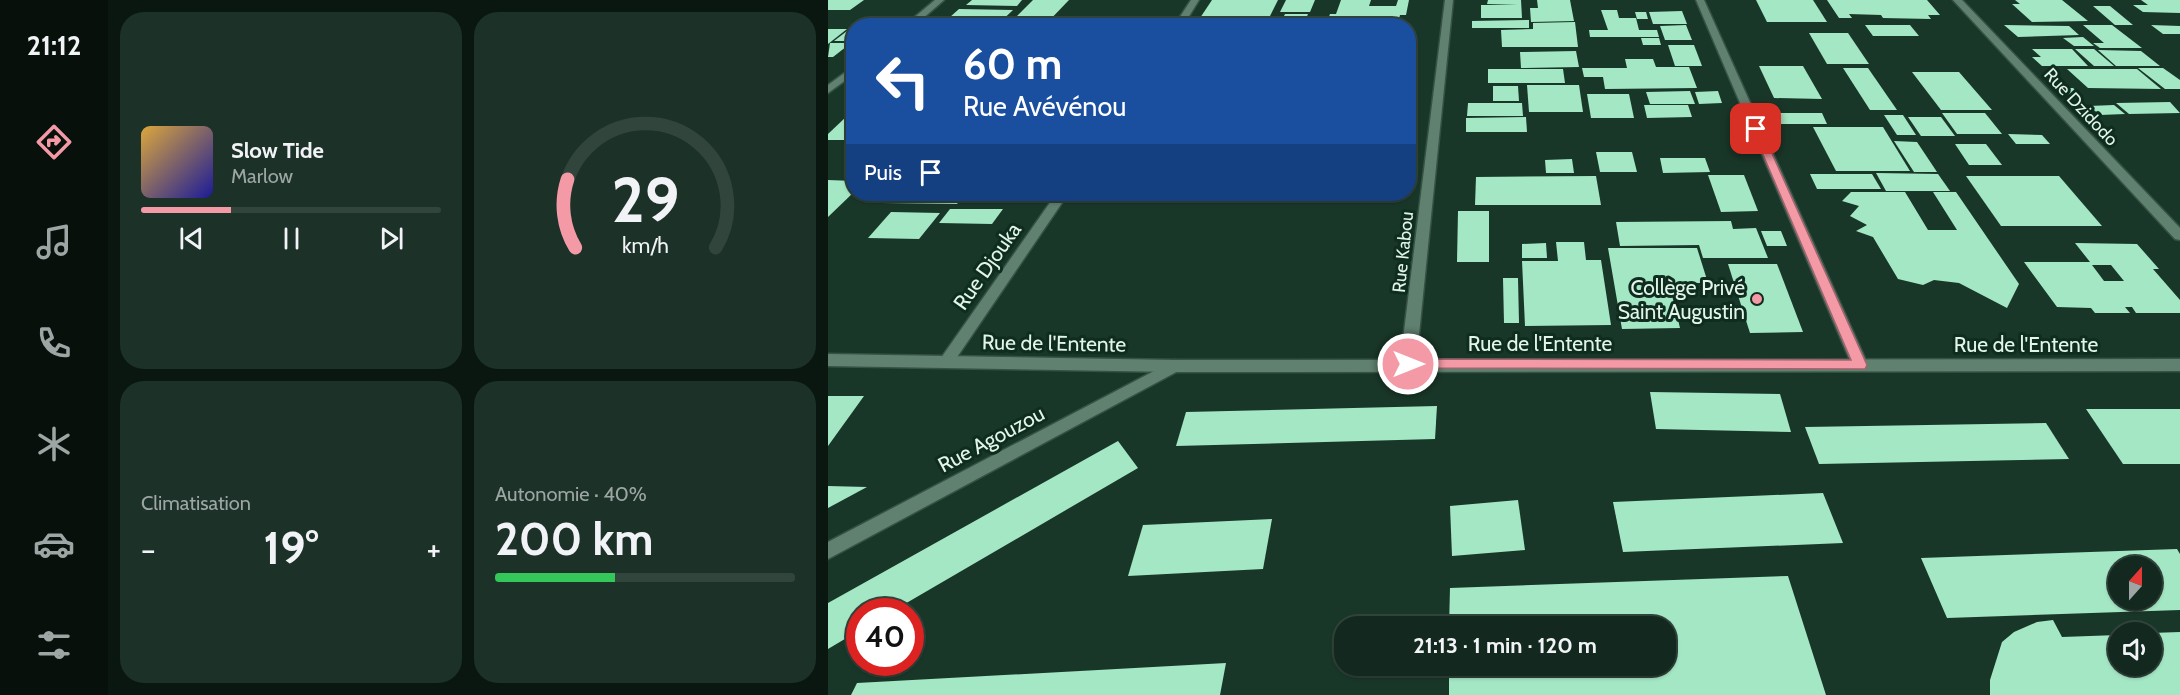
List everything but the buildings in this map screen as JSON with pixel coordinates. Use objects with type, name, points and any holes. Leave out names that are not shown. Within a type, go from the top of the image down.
[{"type":"street","points":[[918,18],[940,0]]},
{"type":"street","points":[[1183,18],[1195,0]]},
{"type":"street","name":"Rue Kabou","points":[[1408,364],[1449,0]]},
{"type":"street","points":[[1700,0],[1860,365]]},
{"type":"street","name":"Rue Dzidodo","points":[[1957,0],[2180,236]]},
{"type":"street","points":[[828,90],[846,75]]},
{"type":"street","name":"Rue Djouka","points":[[946,362],[1057,201]]},
{"type":"street","name":"Rue de l'Entente","points":[[828,360],[1175,366],[2180,365]]},
{"type":"street","name":"Rue Agouzou","points":[[828,551],[1175,366]]},
{"type":"place","name":"Collège Privé Saint Augustin","points":[[1757,299]]},
{"type":"route","points":[[1408,364],[1860,365],[1756,129]]}]
